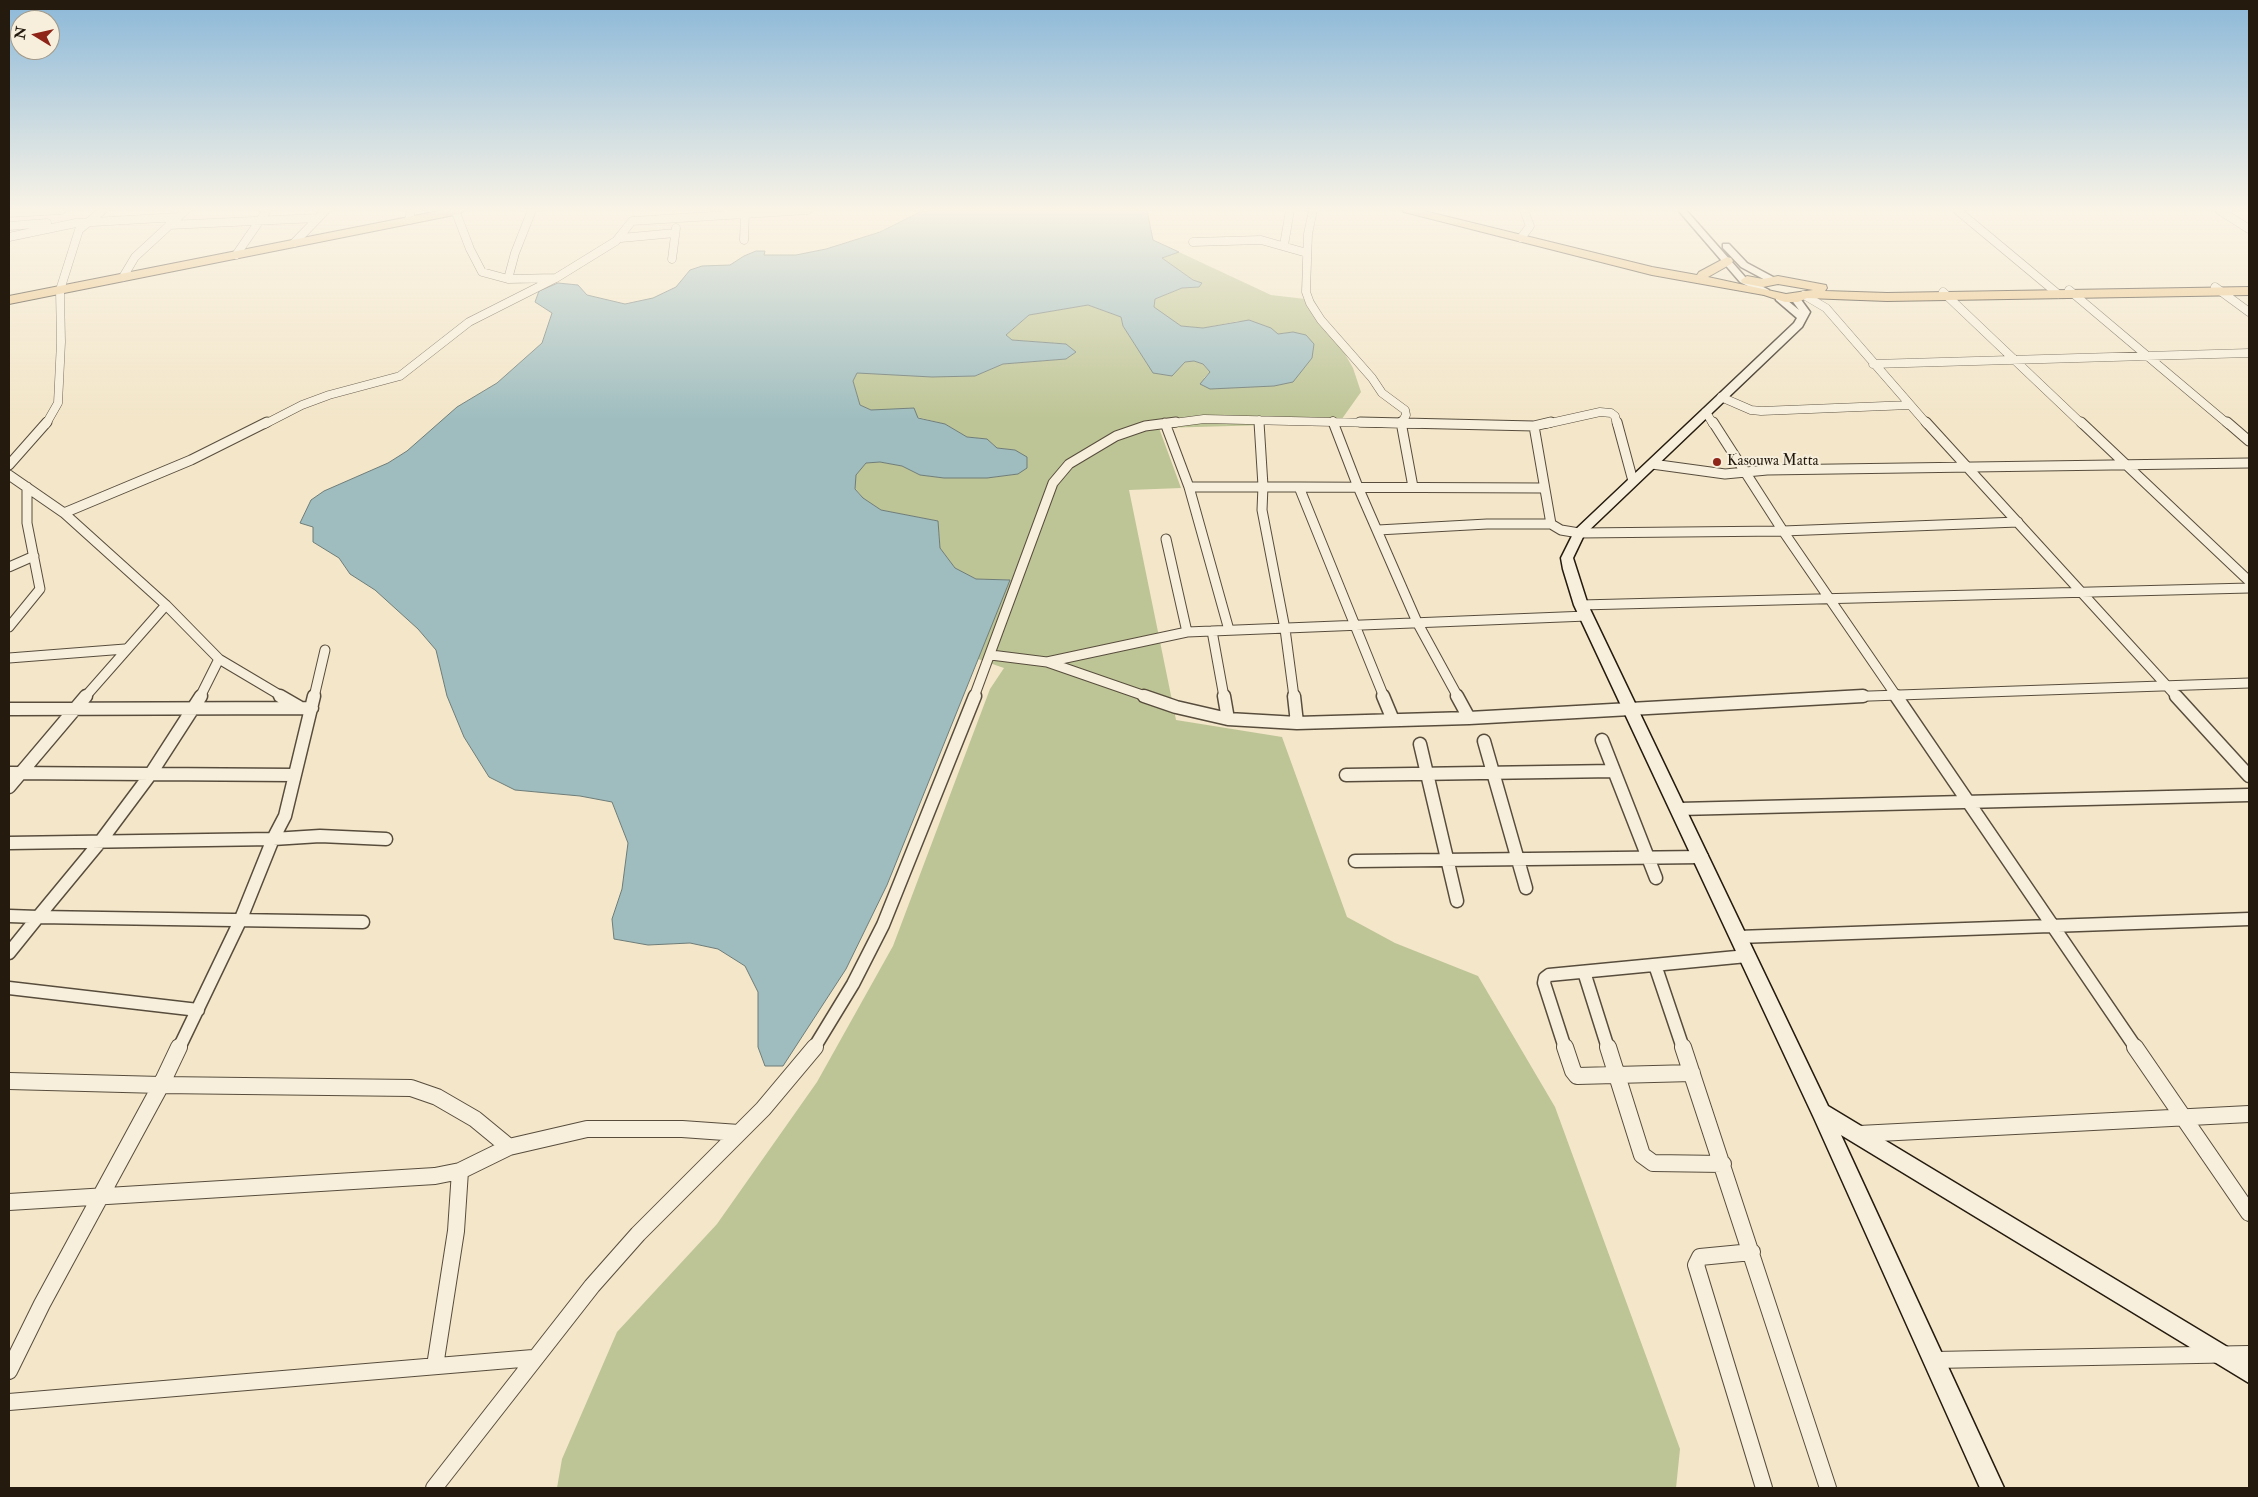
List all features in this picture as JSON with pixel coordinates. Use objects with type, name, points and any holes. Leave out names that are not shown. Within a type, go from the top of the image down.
[{"type":"highway","points":[[9,300],[109,280]]},
{"type":"highway","points":[[1725,280],[1767,285],[1779,298],[1800,294],[2063,292],[2218,289],[2249,286]]},
{"type":"highway","points":[[1743,280],[1800,294]]},
{"type":"highway","points":[[2218,289],[2249,291]]},
{"type":"street","points":[[9,465],[49,420],[58,403],[61,342],[60,290],[63,280]]},
{"type":"street","points":[[64,513],[191,460],[302,405],[329,395],[400,376],[472,320],[552,280]]},
{"type":"street","points":[[1306,280],[1306,292],[1313,310],[1372,378],[1382,393],[1405,410],[1406,415],[1401,422],[1413,487]]},
{"type":"street","points":[[1761,280],[1767,285]]},
{"type":"street","points":[[2047,280],[2152,357],[2249,441]]},
{"type":"street","points":[[2218,289],[2249,312]]},
{"type":"street","points":[[1800,294],[1830,316],[2249,776]]},
{"type":"street","points":[[1800,294],[1805,312],[1798,325],[1579,533],[1567,558],[1568,569],[1584,610],[1680,809],[1821,1112],[1992,1488]]},
{"type":"street","points":[[1946,294],[2249,581]]},
{"type":"street","points":[[1779,298],[1802,318]]},
{"type":"street","points":[[1873,364],[2249,353]]},
{"type":"street","points":[[1721,397],[1751,410],[1761,411],[1910,405]]},
{"type":"street","points":[[434,1488],[533,1358],[592,1286],[638,1234],[739,1134],[790,1079],[816,1046],[853,984],[883,925],[991,655],[1046,499],[1060,472],[1078,457],[1116,436],[1145,426],[1165,423],[1204,419],[1534,426],[1600,412],[1611,413],[1615,416],[1633,480]]},
{"type":"street","points":[[1706,412],[1783,531],[1832,599],[2249,1213]]},
{"type":"street","points":[[1260,420],[1264,530],[1285,629],[1297,723]]},
{"type":"street","points":[[1333,421],[1358,487],[1417,622],[1469,718]]},
{"type":"street","points":[[1165,423],[1189,487],[1229,630]]},
{"type":"street","points":[[1534,426],[1543,488],[1551,524]]},
{"type":"street","points":[[1652,464],[1710,473],[2249,463]]},
{"type":"street","points":[[9,475],[64,513],[166,605],[196,638],[219,659],[306,707]]},
{"type":"street","points":[[9,627],[40,589],[28,523],[26,487]]},
{"type":"street","points":[[1189,487],[1543,488]]},
{"type":"street","points":[[1299,487],[1393,720]]},
{"type":"street","points":[[1378,530],[1487,524],[1551,524],[1557,528],[1579,533],[1783,531],[2018,522]]},
{"type":"street","points":[[1166,538],[1187,632]]},
{"type":"street","points":[[9,567],[34,556]]},
{"type":"street","points":[[1047,662],[1187,632],[1354,626],[1584,610],[1832,599],[2249,588]]},
{"type":"street","points":[[9,787],[14,773],[75,708],[125,649],[166,605]]},
{"type":"street","points":[[1212,631],[1228,719]]},
{"type":"street","points":[[9,658],[125,649]]},
{"type":"street","points":[[9,1371],[42,1304],[161,1085],[240,921],[273,839],[285,816],[306,707],[325,650]]},
{"type":"street","points":[[991,655],[1047,662],[1176,707],[1228,719],[1297,723],[1469,718],[1896,694],[2249,683]]},
{"type":"street","points":[[9,954],[100,842],[150,775],[195,708],[219,659]]},
{"type":"street","points":[[9,709],[306,707]]},
{"type":"street","points":[[1602,740],[1656,878]]},
{"type":"street","points":[[1484,741],[1526,888]]},
{"type":"street","points":[[1420,744],[1457,900]]},
{"type":"street","points":[[1346,774],[1614,770]]},
{"type":"street","points":[[14,773],[294,775]]},
{"type":"street","points":[[1680,809],[2249,795]]},
{"type":"street","points":[[9,843],[273,839],[320,836],[386,839]]},
{"type":"street","points":[[1355,861],[1702,857]]},
{"type":"street","points":[[9,916],[363,922]]},
{"type":"street","points":[[1738,937],[2249,919]]},
{"type":"street","points":[[1692,1074],[1582,1077],[1572,1071],[1544,978],[1549,975],[1747,956]]},
{"type":"street","points":[[1655,966],[1723,1164],[1828,1488]]},
{"type":"street","points":[[1584,972],[1642,1155],[1646,1160],[1653,1163],[1723,1164]]},
{"type":"street","points":[[9,988],[198,1010]]},
{"type":"street","points":[[9,1081],[161,1085],[388,1086],[411,1088],[437,1097],[475,1119],[509,1147]]},
{"type":"street","points":[[1821,1112],[2249,1372]]},
{"type":"street","points":[[1857,1134],[2249,1114]]},
{"type":"street","points":[[9,1202],[435,1176],[460,1170],[509,1147],[587,1128],[682,1129],[739,1134]]},
{"type":"street","points":[[435,1366],[456,1231],[460,1170]]},
{"type":"street","points":[[1752,1252],[1700,1256],[1696,1265],[1764,1488]]},
{"type":"street","points":[[1934,1360],[2249,1354]]},
{"type":"street","points":[[9,1402],[533,1358]]},
{"type":"green space","points":[[1193,280],[1239,280],[1271,295],[1314,300],[1353,368],[1361,392],[1339,423],[1159,428],[1181,488],[1129,490],[1176,720],[1282,737],[1347,917],[1395,943],[1478,976],[1555,1107],[1680,1449],[1676,1488],[557,1488],[562,1459],[617,1332],[717,1224],[817,1082],[893,946],[990,689],[1004,668],[978,659],[1010,580],[976,579],[955,568],[940,548],[938,521],[881,510],[863,498],[855,488],[856,475],[866,463],[880,462],[902,466],[920,475],[944,478],[987,478],[1018,474],[1015,450],[997,448],[987,439],[967,437],[945,424],[889,410],[871,410],[860,405],[853,381],[857,372],[975,376],[1003,364],[1066,359],[1066,344],[1012,340],[1006,335],[1029,315],[1088,305],[1121,317],[1123,326],[1148,365],[1194,361],[1203,364],[1210,372],[1204,378],[1210,389],[1236,387],[1293,332],[1278,334],[1239,321],[1203,328],[1180,326],[1165,317],[1154,307],[1155,299],[1182,288],[1198,287]]},
{"type":"water","points":[[682,280],[1193,280],[1202,283],[1199,287],[1182,288],[1155,299],[1154,307],[1181,326],[1203,328],[1249,320],[1271,328],[1278,334],[1293,332],[1306,335],[1314,344],[1312,358],[1293,382],[1274,386],[1210,389],[1200,384],[1210,372],[1203,364],[1194,361],[1185,362],[1172,376],[1153,373],[1123,326],[1121,317],[1088,305],[1029,315],[1006,335],[1012,340],[1066,344],[1076,352],[1066,359],[1003,364],[975,376],[932,377],[857,373],[853,381],[860,405],[871,410],[914,408],[918,418],[945,424],[967,437],[987,439],[997,448],[1015,450],[1027,457],[1027,468],[1018,474],[987,478],[944,478],[920,475],[902,466],[880,462],[866,463],[856,475],[855,489],[863,498],[881,510],[938,521],[940,548],[955,568],[976,579],[1010,580],[887,885],[846,969],[783,1066],[765,1066],[758,1047],[758,992],[745,966],[718,949],[690,943],[648,945],[614,939],[612,919],[622,889],[628,843],[612,802],[580,796],[515,790],[489,777],[464,737],[447,696],[436,650],[418,629],[375,590],[350,574],[339,558],[313,542],[313,527],[300,523],[311,500],[324,491],[388,463],[407,451],[457,407],[497,383],[542,343],[552,313],[535,302],[539,291],[558,283],[578,285],[587,295],[625,304],[653,298],[676,287]]},
{"type":"place","name":"Kasouwa Matta","points":[[1717,462]]}]
